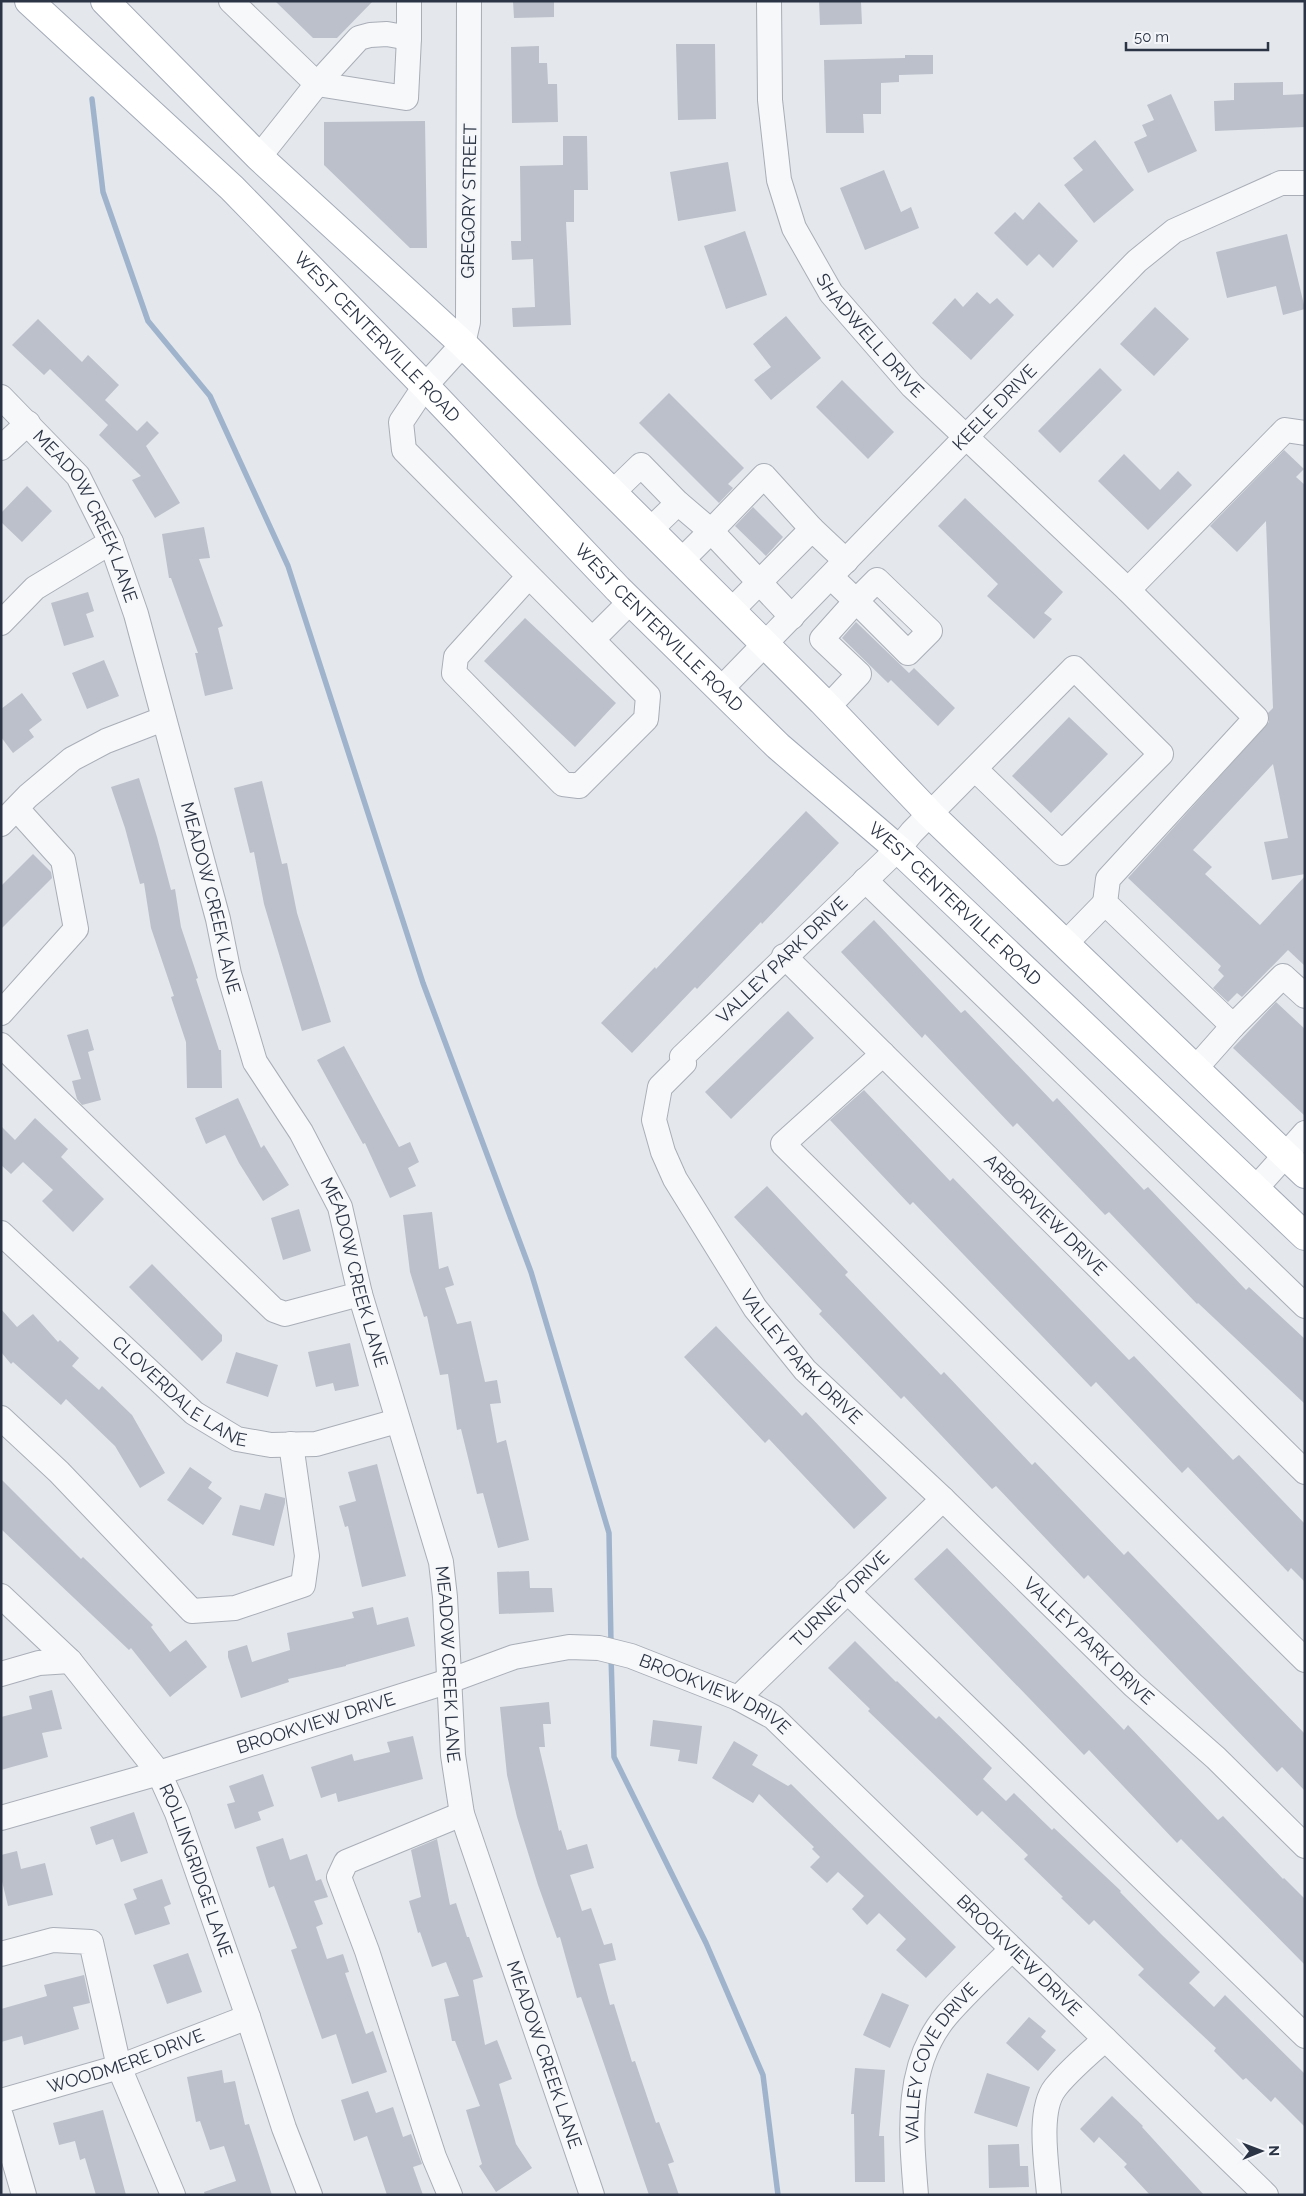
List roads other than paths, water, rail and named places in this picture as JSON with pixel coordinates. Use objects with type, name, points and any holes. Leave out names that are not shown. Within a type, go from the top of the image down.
[{"type":"main road","name":"WEST CENTERVILLE ROAD","points":[[29,1],[232,188],[631,601],[720,690],[778,746],[898,848],[1305,1236]]},
{"type":"main road","points":[[105,1],[259,157],[463,344],[828,707],[931,815],[1305,1174]]},
{"type":"main road","points":[[232,188],[259,157]]},
{"type":"street","points":[[231,1],[317,84],[406,98],[409,1]]},
{"type":"street","name":"GREGORY STREET","points":[[463,344],[468,322],[469,1]]},
{"type":"street","name":"SHADWELL DRIVE","points":[[769,1],[771,110],[779,180],[794,228],[831,293],[912,386],[1128,590],[1256,718],[1108,879],[1105,903]]},
{"type":"street","points":[[259,157],[317,84],[359,38],[387,34],[409,38]]},
{"type":"street","name":"KEELE DRIVE","points":[[720,690],[1137,261],[1174,230],[1281,183],[1305,183]]},
{"type":"street","points":[[463,344],[425,386],[401,422],[404,450],[592,639],[648,696],[646,719],[579,786],[563,784],[454,673],[456,657],[529,576]]},
{"type":"street","name":"MEADOW CREEK LANE","points":[[1,397],[78,476],[111,542],[136,614],[218,919],[229,974],[256,1062],[301,1132],[340,1207],[360,1294],[441,1562],[445,1597],[453,1755],[462,1814],[592,2195]]},
{"type":"street","points":[[1,448],[28,423]]},
{"type":"street","points":[[1128,590],[1285,430],[1305,433]]},
{"type":"street","points":[[612,493],[641,465],[678,503],[711,531],[792,617]]},
{"type":"street","points":[[681,561],[764,476],[812,529],[856,601],[822,639],[858,674],[828,707]]},
{"type":"street","points":[[650,530],[678,503]]},
{"type":"street","points":[[731,611],[812,529]]},
{"type":"street","points":[[1,623],[35,588],[111,542]]},
{"type":"street","points":[[592,639],[631,601]]},
{"type":"street","name":"VALLEY PARK DRIVE","points":[[975,769],[1062,853],[1161,754],[1074,668],[975,769],[931,815],[912,832],[898,848],[784,956],[682,1057],[684,1063],[660,1087],[654,1120],[663,1152],[675,1179],[755,1308],[805,1370],[943,1499],[1133,1685],[1216,1758],[1305,1846]]},
{"type":"street","points":[[1,1013],[76,929],[64,860],[9,816],[28,796],[72,759],[106,741],[164,718]]},
{"type":"street","points":[[865,880],[1305,1306]]},
{"type":"street","points":[[1065,944],[1105,903],[1233,1026]]},
{"type":"street","name":"ARBORVIEW DRIVE","points":[[784,956],[1305,1472]]},
{"type":"street","points":[[1195,1070],[1233,1026],[1283,976],[1305,996]]},
{"type":"street","points":[[1,1045],[274,1310],[285,1314],[360,1294]]},
{"type":"street","points":[[883,1054],[783,1144],[1305,1660]]},
{"type":"street","points":[[1255,1188],[1305,1133]]},
{"type":"street","name":"CLOVERDALE LANE","points":[[1,1233],[194,1413],[237,1439],[271,1445],[316,1444],[397,1420]]},
{"type":"street","points":[[1,1418],[59,1472],[192,1611],[235,1608],[303,1585],[307,1556],[291,1444]]},
{"type":"street","name":"TURNEY DRIVE","points":[[738,1698],[943,1499]]},
{"type":"street","points":[[847,1591],[1305,2036]]},
{"type":"street","name":"ROLLINGRIDGE LANE","points":[[1,1596],[70,1661],[159,1773],[177,1813],[248,2017],[284,2128],[310,2195]]},
{"type":"street","name":"BROOKVIEW DRIVE","points":[[1,1818],[159,1773],[449,1681],[514,1657],[569,1647],[599,1648],[631,1656],[738,1698],[773,1717],[1266,2195]]},
{"type":"street","points":[[1,1674],[38,1663],[70,1661]]},
{"type":"street","points":[[450,2195],[434,2157],[367,1952],[339,1877],[346,1862],[462,1814]]},
{"type":"street","points":[[1,1954],[53,1940],[90,1942],[119,2067],[173,2195]]},
{"type":"street","name":"VALLEY COVE DRIVE","points":[[916,2195],[911,2132],[914,2086],[928,2045],[946,2016],[1012,1949]]},
{"type":"street","name":"WOODMERE DRIVE","points":[[1,2101],[119,2067],[248,2017]]},
{"type":"street","points":[[1048,2195],[1045,2142],[1046,2107],[1054,2089],[1105,2039]]},
{"type":"street","points":[[1,2116],[24,2195]]},
{"type":"waterway","points":[[92,99],[103,192],[148,321],[210,396],[288,566],[423,983],[531,1272],[609,1533],[611,1644]]},
{"type":"waterway","points":[[611,1656],[614,1757],[706,1943],[763,2075],[778,2195]]}]
